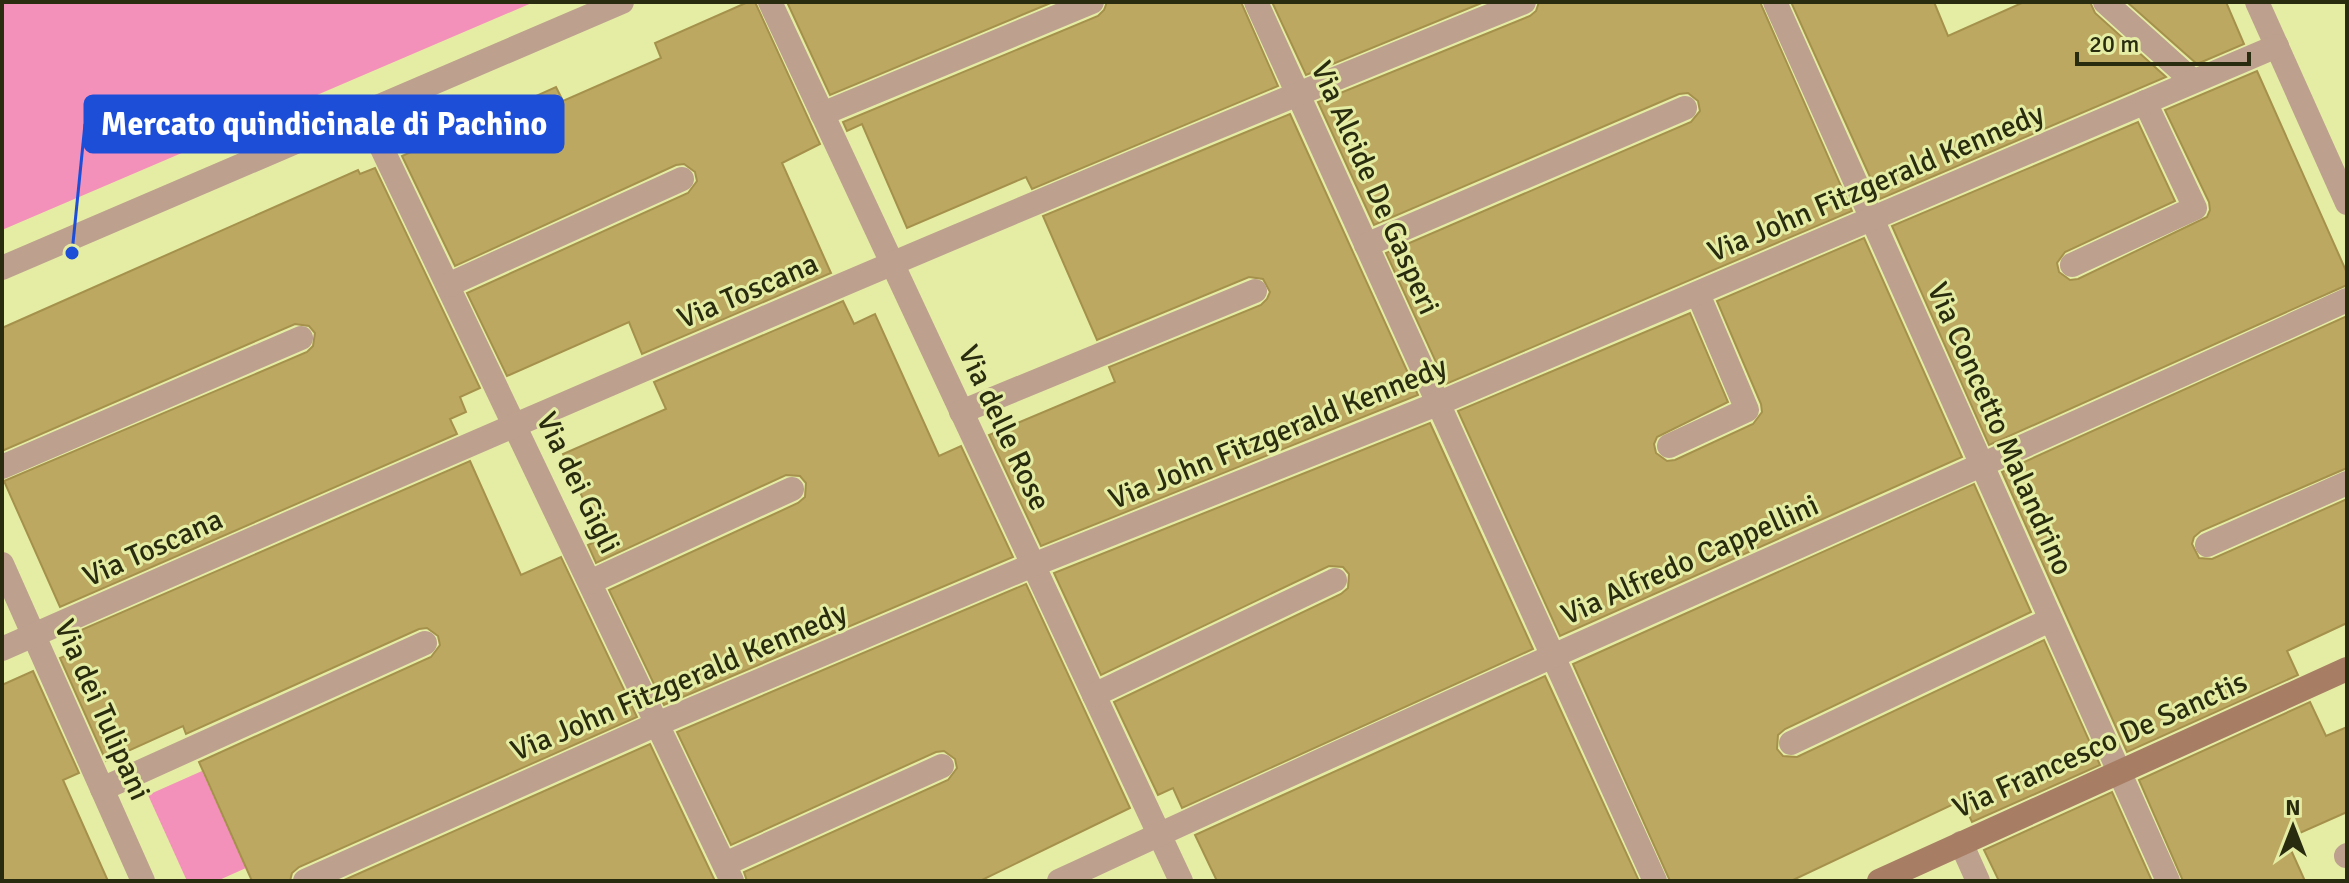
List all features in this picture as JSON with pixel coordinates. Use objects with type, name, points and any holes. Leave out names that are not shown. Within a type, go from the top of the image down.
[{"type":"street","points":[[2,268],[622,2]]},
{"type":"street","name":"Via delle Rose","points":[[770,2],[1181,881]]},
{"type":"street","points":[[822,114],[1092,2]]},
{"type":"street","name":"Via Alcide De Gasperi","points":[[1256,2],[1655,881]]},
{"type":"street","name":"Via Toscana","points":[[2,649],[514,424],[1297,94],[1524,2]]},
{"type":"street","name":"Via Concetto Malandrino","points":[[1775,2],[2168,881]]},
{"type":"street","points":[[2105,2],[2193,81]]},
{"type":"street","points":[[2257,2],[2347,203]]},
{"type":"street","name":"Via John Fitzgerald Kennedy","points":[[305,881],[657,724],[1033,565],[1437,404],[2277,46]]},
{"type":"street","points":[[2072,265],[2195,208],[2145,102]]},
{"type":"street","points":[[1366,245],[1685,108]]},
{"type":"street","name":"Via dei Gigli","points":[[365,113],[728,873]]},
{"type":"street","points":[[448,285],[682,179]]},
{"type":"street","points":[[961,412],[1255,291]]},
{"type":"street","points":[[1669,446],[1747,410],[1698,294]]},
{"type":"street","name":"Via Alfredo Cappellini","points":[[1059,881],[2347,300]]},
{"type":"street","points":[[2,467],[301,338]]},
{"type":"street","points":[[2207,545],[2347,483]]},
{"type":"street","points":[[590,582],[792,489]]},
{"type":"street","name":"Via dei Tulipani","points":[[2,564],[143,881]]},
{"type":"street","points":[[1094,695],[1335,580]]},
{"type":"street","points":[[1791,743],[2050,620]]},
{"type":"street","points":[[102,789],[425,643]]},
{"type":"street","name":"Via Francesco De Sanctis","points":[[1879,881],[2347,669]]},
{"type":"street","points":[[728,873],[942,766]]},
{"type":"street","points":[[1961,843],[1978,881]]},
{"type":"shaded area","points":[[2,2],[534,2],[2,230]]},
{"type":"shaded area","points":[[202,771],[246,868],[217,881],[187,881],[148,795]]},
{"type":"building","points":[[748,2],[755,2],[820,144],[782,163],[831,273],[642,354],[629,322],[507,376],[467,293],[688,193],[697,181],[695,172],[684,164],[676,165],[455,266],[402,156],[556,87],[563,101],[661,58],[655,43]]},
{"type":"building","points":[[787,2],[1053,2],[830,95]]},
{"type":"building","points":[[1107,2],[1241,2],[1278,86],[1032,189],[1026,177],[907,228],[862,124],[847,131],[843,122],[1098,16]]},
{"type":"building","points":[[1272,2],[1484,2],[1306,75]]},
{"type":"building","points":[[1539,2],[1760,2],[1852,211],[1446,384],[1386,253],[1691,122],[1700,111],[1698,101],[1688,93],[1679,94],[1374,225],[1318,102],[1530,16]]},
{"type":"building","points":[[1791,2],[1934,2],[1948,36],[2024,2],[2090,2],[2095,13],[2166,77],[1880,199]]},
{"type":"building","points":[[2127,2],[2226,2],[2244,44],[2197,64]]},
{"type":"building","points":[[2257,71],[2347,273],[2347,285],[1989,445],[1892,226],[2138,122],[2175,201],[2065,252],[2057,263],[2059,272],[2070,280],[2078,279],[2207,217],[2209,202],[2165,110]]},
{"type":"building","points":[[1290,114],[1418,395],[1041,546],[989,435],[1115,382],[1109,367],[1261,305],[1270,292],[1263,279],[1249,277],[1097,340],[1043,216]]},
{"type":"building","points":[[375,168],[480,388],[460,397],[466,412],[450,419],[457,434],[60,607],[4,481],[307,352],[313,346],[315,333],[309,326],[295,324],[2,451],[2,328],[358,170],[360,174]]},
{"type":"building","points":[[1864,238],[1962,457],[1560,636],[1458,411],[1690,313],[1728,402],[1657,437],[1654,444],[1656,453],[1667,461],[1675,460],[1753,424],[1762,412],[1717,301]]},
{"type":"building","points":[[843,301],[854,324],[875,314],[939,456],[961,446],[1013,557],[664,705],[609,590],[798,503],[805,497],[806,483],[800,476],[786,475],[596,563],[588,545],[601,539],[563,454],[666,409],[654,382]]},
{"type":"building","points":[[2347,316],[2347,468],[2201,531],[2192,544],[2199,558],[2212,559],[2347,499],[2347,623],[2287,651],[2298,675],[2127,752],[2002,472]]},
{"type":"building","points":[[1430,423],[1533,649],[1182,808],[1173,788],[1158,795],[1114,702],[1341,594],[1348,588],[1349,574],[1343,567],[1329,566],[1101,675],[1054,573]]},
{"type":"building","points":[[470,461],[521,575],[561,557],[637,717],[299,867],[292,873],[290,881],[252,881],[199,762],[431,657],[440,645],[438,636],[427,628],[419,629],[186,734],[183,726],[106,761],[60,658],[79,650],[72,634]]},
{"type":"building","points":[[1974,484],[2031,612],[1785,729],[1778,735],[1777,749],[1783,756],[1797,757],[2044,640],[2100,765],[1972,822],[1962,800],[1791,881],[1670,881],[1573,664]]},
{"type":"building","points":[[1026,584],[1130,808],[980,881],[747,881],[744,872],[948,780],[957,768],[955,759],[944,751],[936,752],[731,845],[677,732]]},
{"type":"building","points":[[33,671],[79,773],[63,780],[108,881],[2,881],[2,685]]},
{"type":"building","points":[[1545,676],[1639,881],[1217,881],[1195,835]]},
{"type":"building","points":[[2310,702],[2326,736],[2347,727],[2347,812],[2286,839],[2305,881],[2183,881],[2139,780]]},
{"type":"building","points":[[650,744],[715,881],[342,881]]},
{"type":"building","points":[[2112,792],[2152,881],[1999,881],[1984,850]]},
{"type":"place","name":"Mercato quindicinale di Pachino","points":[[72,253]]}]
